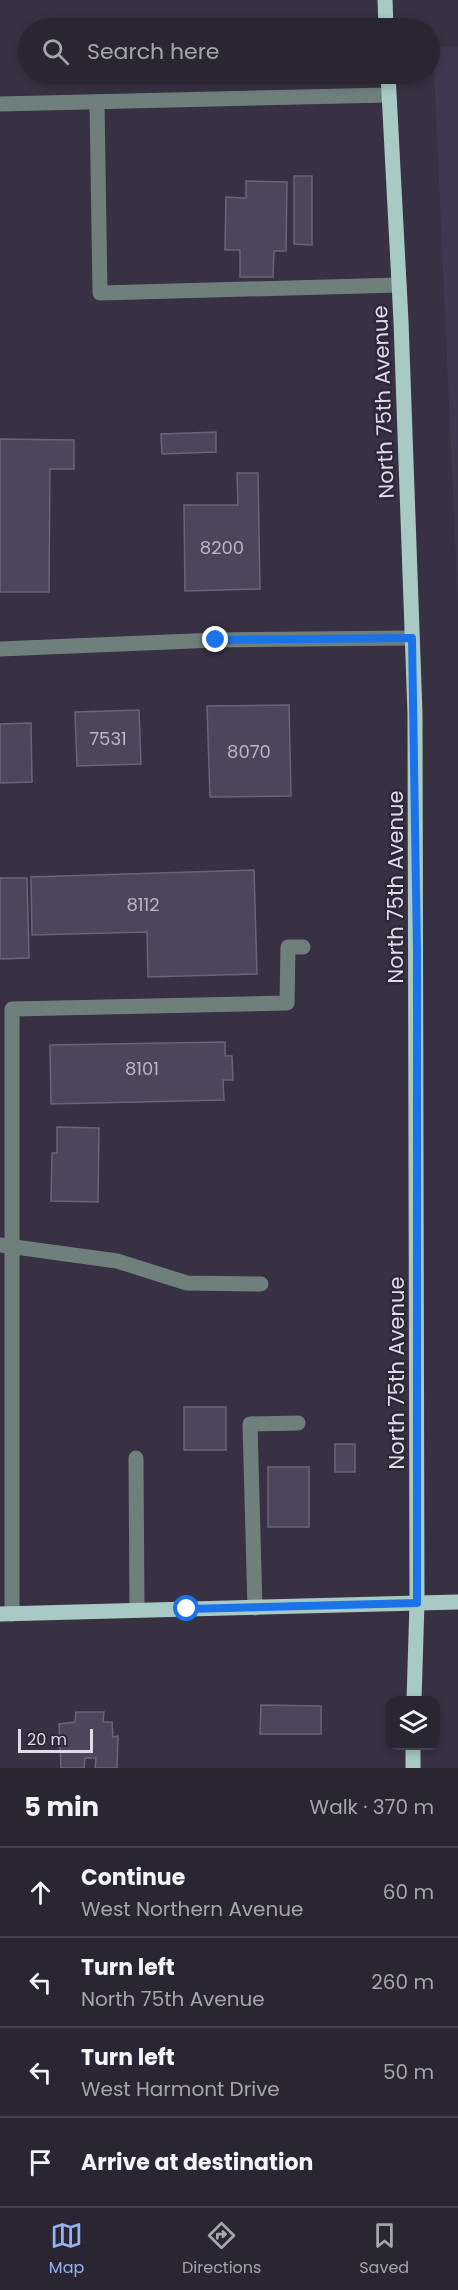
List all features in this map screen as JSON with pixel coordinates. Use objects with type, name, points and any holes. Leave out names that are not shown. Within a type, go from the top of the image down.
[{"type":"main road","points":[[385,0],[386,18]]},
{"type":"main road","name":"North 75th Avenue","points":[[388,84],[399,285],[412,638],[417,950],[417,1603],[414,1696]]},
{"type":"main road","points":[[6,1614],[458,1602]]},
{"type":"main road","points":[[412,1768],[413,1750]]},
{"type":"street","points":[[0,104],[388,95]]},
{"type":"street","points":[[97,102],[100,293],[399,285]]},
{"type":"street","points":[[0,649],[216,640],[412,638]]},
{"type":"street","points":[[6,1614],[6,1245],[12,1008],[287,1003],[288,947],[303,947]]},
{"type":"street","points":[[6,1245],[117,1261],[187,1283],[261,1284]]},
{"type":"street","points":[[255,1608],[250,1424],[298,1423]]},
{"type":"street","points":[[136,1458],[137,1610]]},
{"type":"shaded area","points":[[458,46],[458,604],[435,84],[440,84],[440,47]]},
{"type":"building","points":[[294,176],[312,176],[312,245],[294,244]]},
{"type":"building","points":[[246,181],[287,182],[286,251],[274,251],[273,277],[240,277],[240,250],[225,250],[226,197],[246,198]]},
{"type":"building","points":[[216,432],[216,452],[162,454],[161,434]]},
{"type":"building","points":[[0,439],[74,440],[74,469],[50,469],[49,592],[0,592]]},
{"type":"building","points":[[237,473],[258,473],[260,589],[185,591],[184,505],[238,505]]},
{"type":"building","points":[[289,705],[291,796],[210,797],[207,706]]},
{"type":"building","points":[[139,710],[141,764],[77,766],[75,712]]},
{"type":"building","points":[[31,723],[32,782],[0,783],[0,724]]},
{"type":"building","points":[[254,870],[257,974],[148,977],[147,932],[32,935],[31,877]]},
{"type":"building","points":[[0,878],[27,878],[29,958],[0,959]]},
{"type":"building","points":[[225,1042],[225,1056],[232,1056],[233,1080],[223,1080],[224,1100],[51,1104],[50,1045]]},
{"type":"building","points":[[57,1127],[99,1128],[98,1202],[51,1201],[52,1153],[57,1153]]},
{"type":"building","points":[[184,1407],[226,1407],[226,1450],[184,1450]]},
{"type":"building","points":[[335,1444],[355,1444],[355,1472],[335,1472]]},
{"type":"building","points":[[268,1467],[309,1467],[309,1527],[268,1527]]},
{"type":"building","points":[[261,1705],[321,1706],[321,1734],[260,1734]]},
{"type":"building","points":[[76,1712],[104,1712],[103,1722],[112,1722],[113,1737],[118,1736],[117,1768],[95,1768],[96,1758],[85,1758],[84,1768],[61,1768],[59,1724],[75,1722]]},
{"type":"route","points":[[187,1609],[417,1603],[417,950],[412,638],[216,640]]}]
